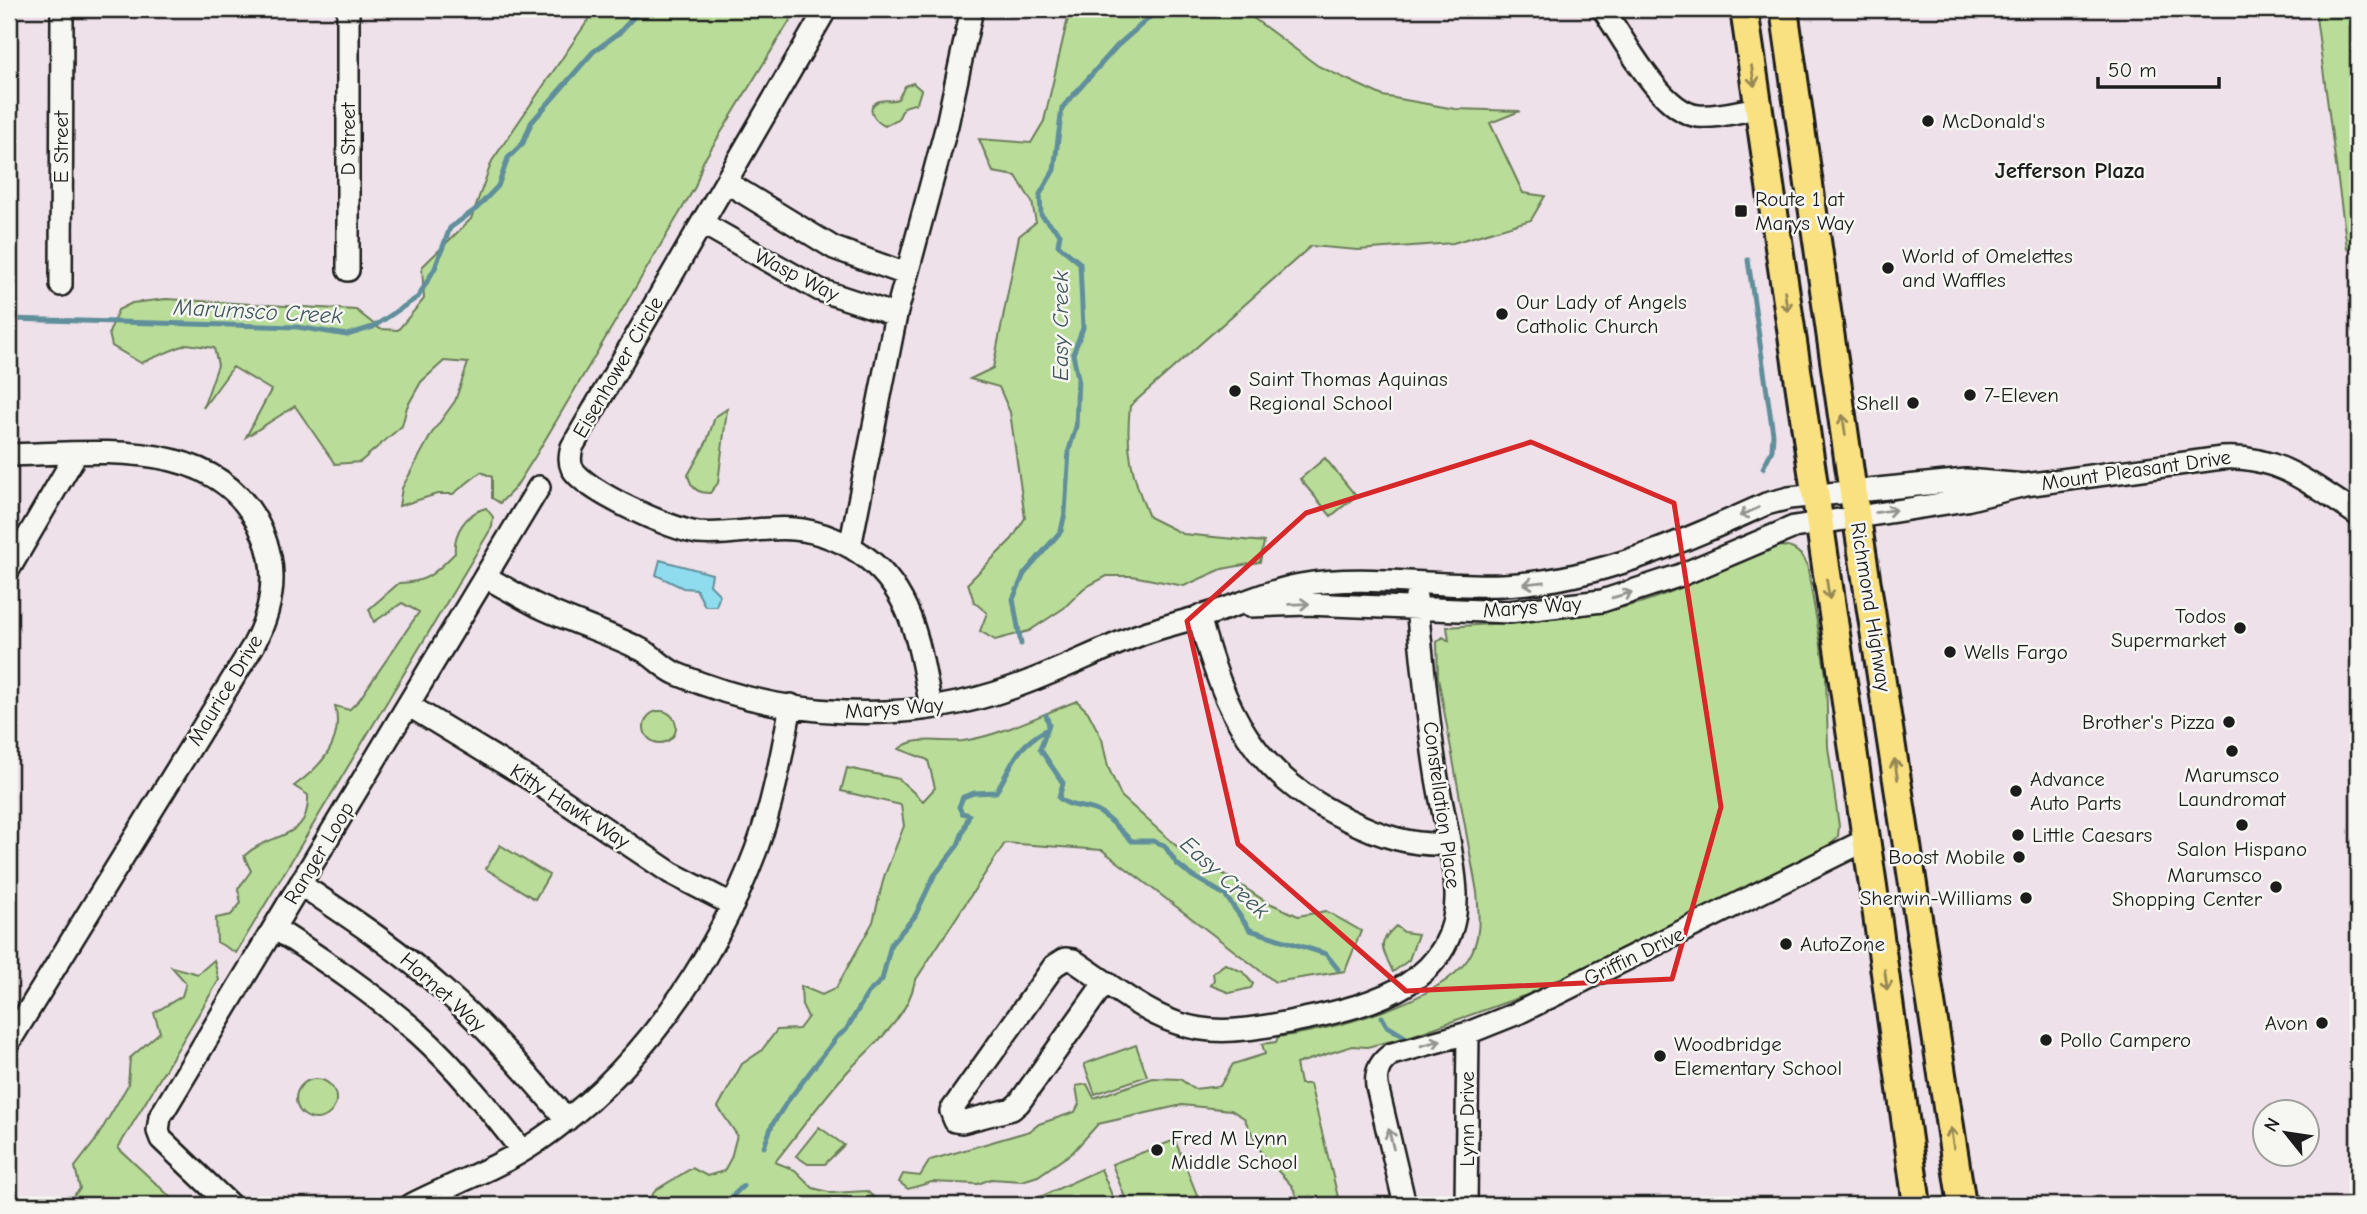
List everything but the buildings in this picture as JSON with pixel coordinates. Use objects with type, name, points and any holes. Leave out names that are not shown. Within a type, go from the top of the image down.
[{"type":"main road","name":"Richmond Highway","points":[[1744,9],[1917,1205]]},
{"type":"main road","name":"Richmond Highway","points":[[1784,9],[1855,505],[1962,1205]]},
{"type":"street","name":"E Street","points":[[61,285],[62,9]]},
{"type":"street","name":"D Street","points":[[348,9],[348,270]]},
{"type":"street","name":"Eisenhower Circle","points":[[826,9],[572,447],[571,467],[578,476],[648,518],[671,527],[720,534],[795,529],[849,547],[885,575],[910,613],[930,707]]},
{"type":"street","points":[[849,547],[896,314],[947,125],[972,9]]},
{"type":"street","points":[[1604,9],[1658,89],[1676,109],[1699,116],[1758,108]]},
{"type":"street","name":"Wasp Way","points":[[726,181],[834,248],[906,274]]},
{"type":"street","name":"Wasp Way","points":[[702,223],[820,290],[896,314]]},
{"type":"street","name":"Maurice Drive","points":[[9,454],[152,455],[198,467],[219,478],[248,506],[267,545],[272,588],[263,626],[253,646],[9,1042]]},
{"type":"street","points":[[9,569],[76,454]]},
{"type":"street","name":"Mount Pleasant Drive","points":[[1819,522],[1855,505],[1966,480],[2025,485],[2242,456],[2261,459],[2291,471],[2358,515]]},
{"type":"street","name":"Ranger Loop","points":[[230,1205],[161,1139],[158,1122],[539,487]]},
{"type":"street","name":"Mount Pleasant Drive","points":[[1815,495],[1855,505]]},
{"type":"street","name":"Marys Way","points":[[485,576],[538,607],[642,649],[678,675],[742,695],[791,705],[831,712],[868,713],[930,707],[1002,691],[1143,634],[1230,607],[1265,593],[1299,585],[1360,579],[1487,586],[1572,578],[1684,540],[1766,504],[1815,495]]},
{"type":"street","name":"Marys Way","points":[[1230,607],[1307,604],[1508,612],[1602,601],[1681,575],[1773,535],[1819,522]]},
{"type":"street","name":"Constellation Place","points":[[1105,982],[1019,1103],[1012,1109],[962,1122],[955,1121],[951,1111],[1058,962],[1073,960],[1105,982],[1144,1010],[1176,1025],[1226,1032],[1291,1022],[1380,1000],[1416,979],[1428,967],[1446,938],[1456,893],[1436,772],[1414,582]]},
{"type":"street","points":[[1199,616],[1210,656],[1236,720],[1263,760],[1284,781],[1326,809],[1390,838],[1414,843],[1449,844]]},
{"type":"street","name":"Kitty Hawk Way","points":[[408,705],[543,787],[671,873],[733,905]]},
{"type":"street","points":[[411,1205],[522,1151],[567,1120],[617,1074],[666,1015],[733,905],[757,848],[791,705]]},
{"type":"street","name":"Griffin Drive","points":[[1405,1205],[1376,1080],[1383,1060],[1393,1054],[1468,1033],[1562,992],[1866,840]]},
{"type":"street","name":"Hornet Way","points":[[300,884],[379,938],[447,992],[499,1044],[567,1120]]},
{"type":"street","points":[[274,928],[332,965],[419,1034],[463,1080],[522,1151]]},
{"type":"street","name":"Lynn Drive","points":[[1466,1205],[1468,1033]]},
{"type":"highlighted area","points":[[1531,442],[1674,503],[1721,807],[1672,979],[1406,991],[1238,844],[1187,621],[1306,513]]},
{"type":"green space","points":[[609,9],[797,9],[703,162],[695,187],[536,455],[515,488],[500,503],[492,498],[492,477],[481,472],[453,494],[437,494],[399,506],[402,488],[432,433],[455,401],[468,363],[444,361],[421,382],[407,407],[402,426],[360,462],[335,464],[295,406],[246,437],[271,390],[233,367],[203,408],[218,365],[214,348],[187,344],[141,363],[112,346],[109,333],[118,310],[132,303],[166,299],[356,310],[380,329],[398,330],[424,299],[422,267],[471,219],[492,161],[591,16]]},
{"type":"green space","points":[[1070,9],[1241,9],[1318,66],[1383,96],[1455,109],[1520,111],[1490,123],[1523,193],[1545,196],[1531,220],[1453,243],[1358,250],[1311,246],[1130,406],[1128,436],[1131,463],[1149,517],[1183,534],[1264,542],[1260,562],[1222,569],[1184,586],[1132,576],[1107,576],[1084,588],[1064,608],[1029,631],[995,640],[980,631],[987,613],[974,602],[968,583],[1012,539],[1025,518],[1010,412],[999,387],[970,379],[993,368],[1019,236],[1036,222],[1032,202],[1016,176],[993,172],[979,139],[1031,143],[1044,121]]},
{"type":"green space","points":[[2315,9],[2358,9],[2358,247],[2347,248]]},
{"type":"green space","points":[[913,83],[921,90],[917,103],[904,107],[898,119],[885,126],[878,121],[872,114],[872,106],[882,100],[898,99],[905,86]]},
{"type":"green space","points":[[727,409],[718,483],[710,493],[702,492],[695,489],[688,475],[707,441],[715,417]]},
{"type":"green space","points":[[1325,458],[1356,496],[1331,516],[1300,479]]},
{"type":"green space","points":[[486,508],[493,517],[492,527],[236,953],[217,942],[216,918],[231,915],[241,903],[238,889],[251,871],[244,856],[254,848],[286,834],[302,821],[307,810],[308,795],[294,786],[322,761],[328,752],[336,730],[335,706],[349,710],[359,700],[419,612],[402,603],[374,622],[369,609],[399,583],[424,579],[436,571],[455,553],[456,538],[462,525],[472,514]]},
{"type":"green space","points":[[1784,546],[1793,549],[1807,564],[1826,675],[1828,747],[1839,826],[1838,836],[1826,851],[1569,980],[1411,1036],[1367,1047],[1352,1046],[1296,1064],[1300,1084],[1310,1084],[1340,1205],[1301,1205],[1292,1186],[1262,1154],[1244,1118],[1231,1110],[1182,1105],[1098,1124],[1073,1152],[1038,1176],[1022,1181],[991,1179],[978,1184],[932,1182],[908,1189],[899,1182],[903,1174],[920,1176],[930,1160],[1030,1131],[1039,1124],[1075,1112],[1079,1104],[1076,1086],[1087,1084],[1094,1098],[1153,1078],[1180,1079],[1194,1089],[1220,1086],[1233,1064],[1265,1054],[1262,1044],[1276,1042],[1278,1037],[1325,1028],[1381,1012],[1433,988],[1454,974],[1468,959],[1476,943],[1479,918],[1477,892],[1438,677],[1437,642],[1443,637],[1449,641],[1447,627],[1546,620],[1619,608],[1676,590],[1772,547]]},
{"type":"green space","points":[[1077,701],[1088,712],[1102,739],[1108,767],[1121,796],[1194,862],[1219,871],[1265,901],[1298,916],[1326,911],[1361,931],[1345,971],[1275,982],[1102,850],[1005,843],[915,981],[911,995],[897,1019],[839,1081],[775,1162],[795,1170],[813,1188],[832,1193],[867,1191],[877,1200],[861,1205],[644,1205],[656,1190],[692,1168],[707,1176],[724,1171],[731,1158],[737,1135],[718,1107],[742,1064],[761,1051],[777,1030],[799,1029],[808,1017],[802,1005],[801,986],[822,995],[836,988],[873,922],[884,877],[904,826],[901,805],[841,791],[847,768],[899,779],[923,801],[935,788],[928,760],[899,749],[905,745],[921,741],[963,741],[978,738]]},
{"type":"green space","points":[[660,711],[671,716],[676,727],[671,738],[660,743],[649,738],[644,727],[649,716]]},
{"type":"green space","points":[[500,845],[549,875],[535,899],[486,869]]},
{"type":"green space","points":[[1396,926],[1404,932],[1418,934],[1409,960],[1393,972],[1383,943]]},
{"type":"green space","points":[[214,960],[219,980],[118,1148],[179,1205],[64,1205],[80,1189],[75,1167],[95,1141],[128,1085],[130,1058],[160,1032],[154,1013],[182,996],[186,983],[172,967],[198,974]]},
{"type":"green space","points":[[1225,964],[1243,972],[1253,984],[1251,988],[1230,993],[1210,985],[1214,980],[1213,973]]},
{"type":"green space","points":[[1136,1045],[1147,1076],[1095,1094],[1084,1064]]},
{"type":"green space","points":[[316,1079],[330,1085],[336,1099],[330,1113],[316,1119],[302,1113],[296,1099],[302,1085]]},
{"type":"green space","points":[[819,1127],[844,1145],[825,1164],[808,1164],[796,1156]]},
{"type":"green space","points":[[1175,1140],[1201,1205],[1128,1205],[1112,1164]]},
{"type":"green space","points":[[1101,1169],[1116,1205],[1043,1205],[1040,1197]]},
{"type":"water","points":[[660,560],[712,574],[710,585],[720,595],[716,606],[705,606],[696,589],[683,588],[656,575]]},
{"type":"waterway","name":"Marumsco Creek","points":[[9,319],[297,327],[347,335],[373,327],[418,297],[435,268],[450,228],[476,209],[498,186],[508,158],[523,143],[531,123],[593,52],[619,33],[641,9]]},
{"type":"waterway","name":"Easy Creek","points":[[1021,644],[1013,599],[1024,574],[1061,531],[1065,513],[1069,450],[1076,427],[1078,378],[1073,354],[1083,328],[1080,263],[1058,245],[1060,234],[1041,215],[1040,194],[1054,170],[1062,108],[1117,46],[1159,9]]},
{"type":"waterway","points":[[1748,260],[1773,434],[1772,450],[1763,468]]},
{"type":"waterway","name":"Easy Creek","points":[[1046,715],[1049,725],[1040,749],[1063,783],[1059,798],[1102,814],[1132,841],[1153,841],[1164,845],[1177,864],[1225,895],[1250,930],[1326,954],[1338,969]]},
{"type":"waterway","points":[[764,1147],[772,1125],[787,1102],[837,1037],[846,1030],[868,993],[882,980],[891,944],[915,916],[934,876],[958,845],[969,815],[962,813],[959,807],[963,797],[974,793],[996,792],[1021,750],[1046,730]]},
{"type":"waterway","name":"Easy Creek","points":[[1382,1017],[1387,1026],[1405,1037]]},
{"type":"waterway","points":[[723,1205],[743,1186]]},
{"type":"place","name":"McDonald's","points":[[1928,121]]},
{"type":"place","name":"Route 1 at Marys Way","points":[[1741,211]]},
{"type":"place","name":"World of Omelettes and Waffles","points":[[1888,268]]},
{"type":"place","name":"Our Lady of Angels Catholic Church","points":[[1502,314]]},
{"type":"place","name":"Saint Thomas Aquinas Regional School","points":[[1235,391]]},
{"type":"place","name":"7-Eleven","points":[[1970,395]]},
{"type":"place","name":"Shell","points":[[1913,403]]},
{"type":"place","name":"Todos Supermarket","points":[[2240,628]]},
{"type":"place","name":"Wells Fargo","points":[[1950,652]]},
{"type":"place","name":"Brother's Pizza","points":[[2229,722]]},
{"type":"place","name":"Marumsco Laundromat","points":[[2232,751]]},
{"type":"place","name":"Advance Auto Parts","points":[[2016,791]]},
{"type":"place","name":"Salon Hispano","points":[[2242,825]]},
{"type":"place","name":"Little Caesars","points":[[2018,835]]},
{"type":"place","name":"Boost Mobile","points":[[2019,857]]},
{"type":"place","name":"Marumsco Shopping Center","points":[[2276,887]]},
{"type":"place","name":"Sherwin-Williams","points":[[2026,898]]},
{"type":"place","name":"AutoZone","points":[[1786,944]]},
{"type":"place","name":"Avon","points":[[2322,1023]]},
{"type":"place","name":"Pollo Campero","points":[[2046,1040]]},
{"type":"place","name":"Woodbridge Elementary School","points":[[1660,1056]]},
{"type":"place","name":"Fred M Lynn Middle School","points":[[1157,1150]]},
{"type":"district","name":"Jefferson Plaza","points":[[2070,170]]}]
